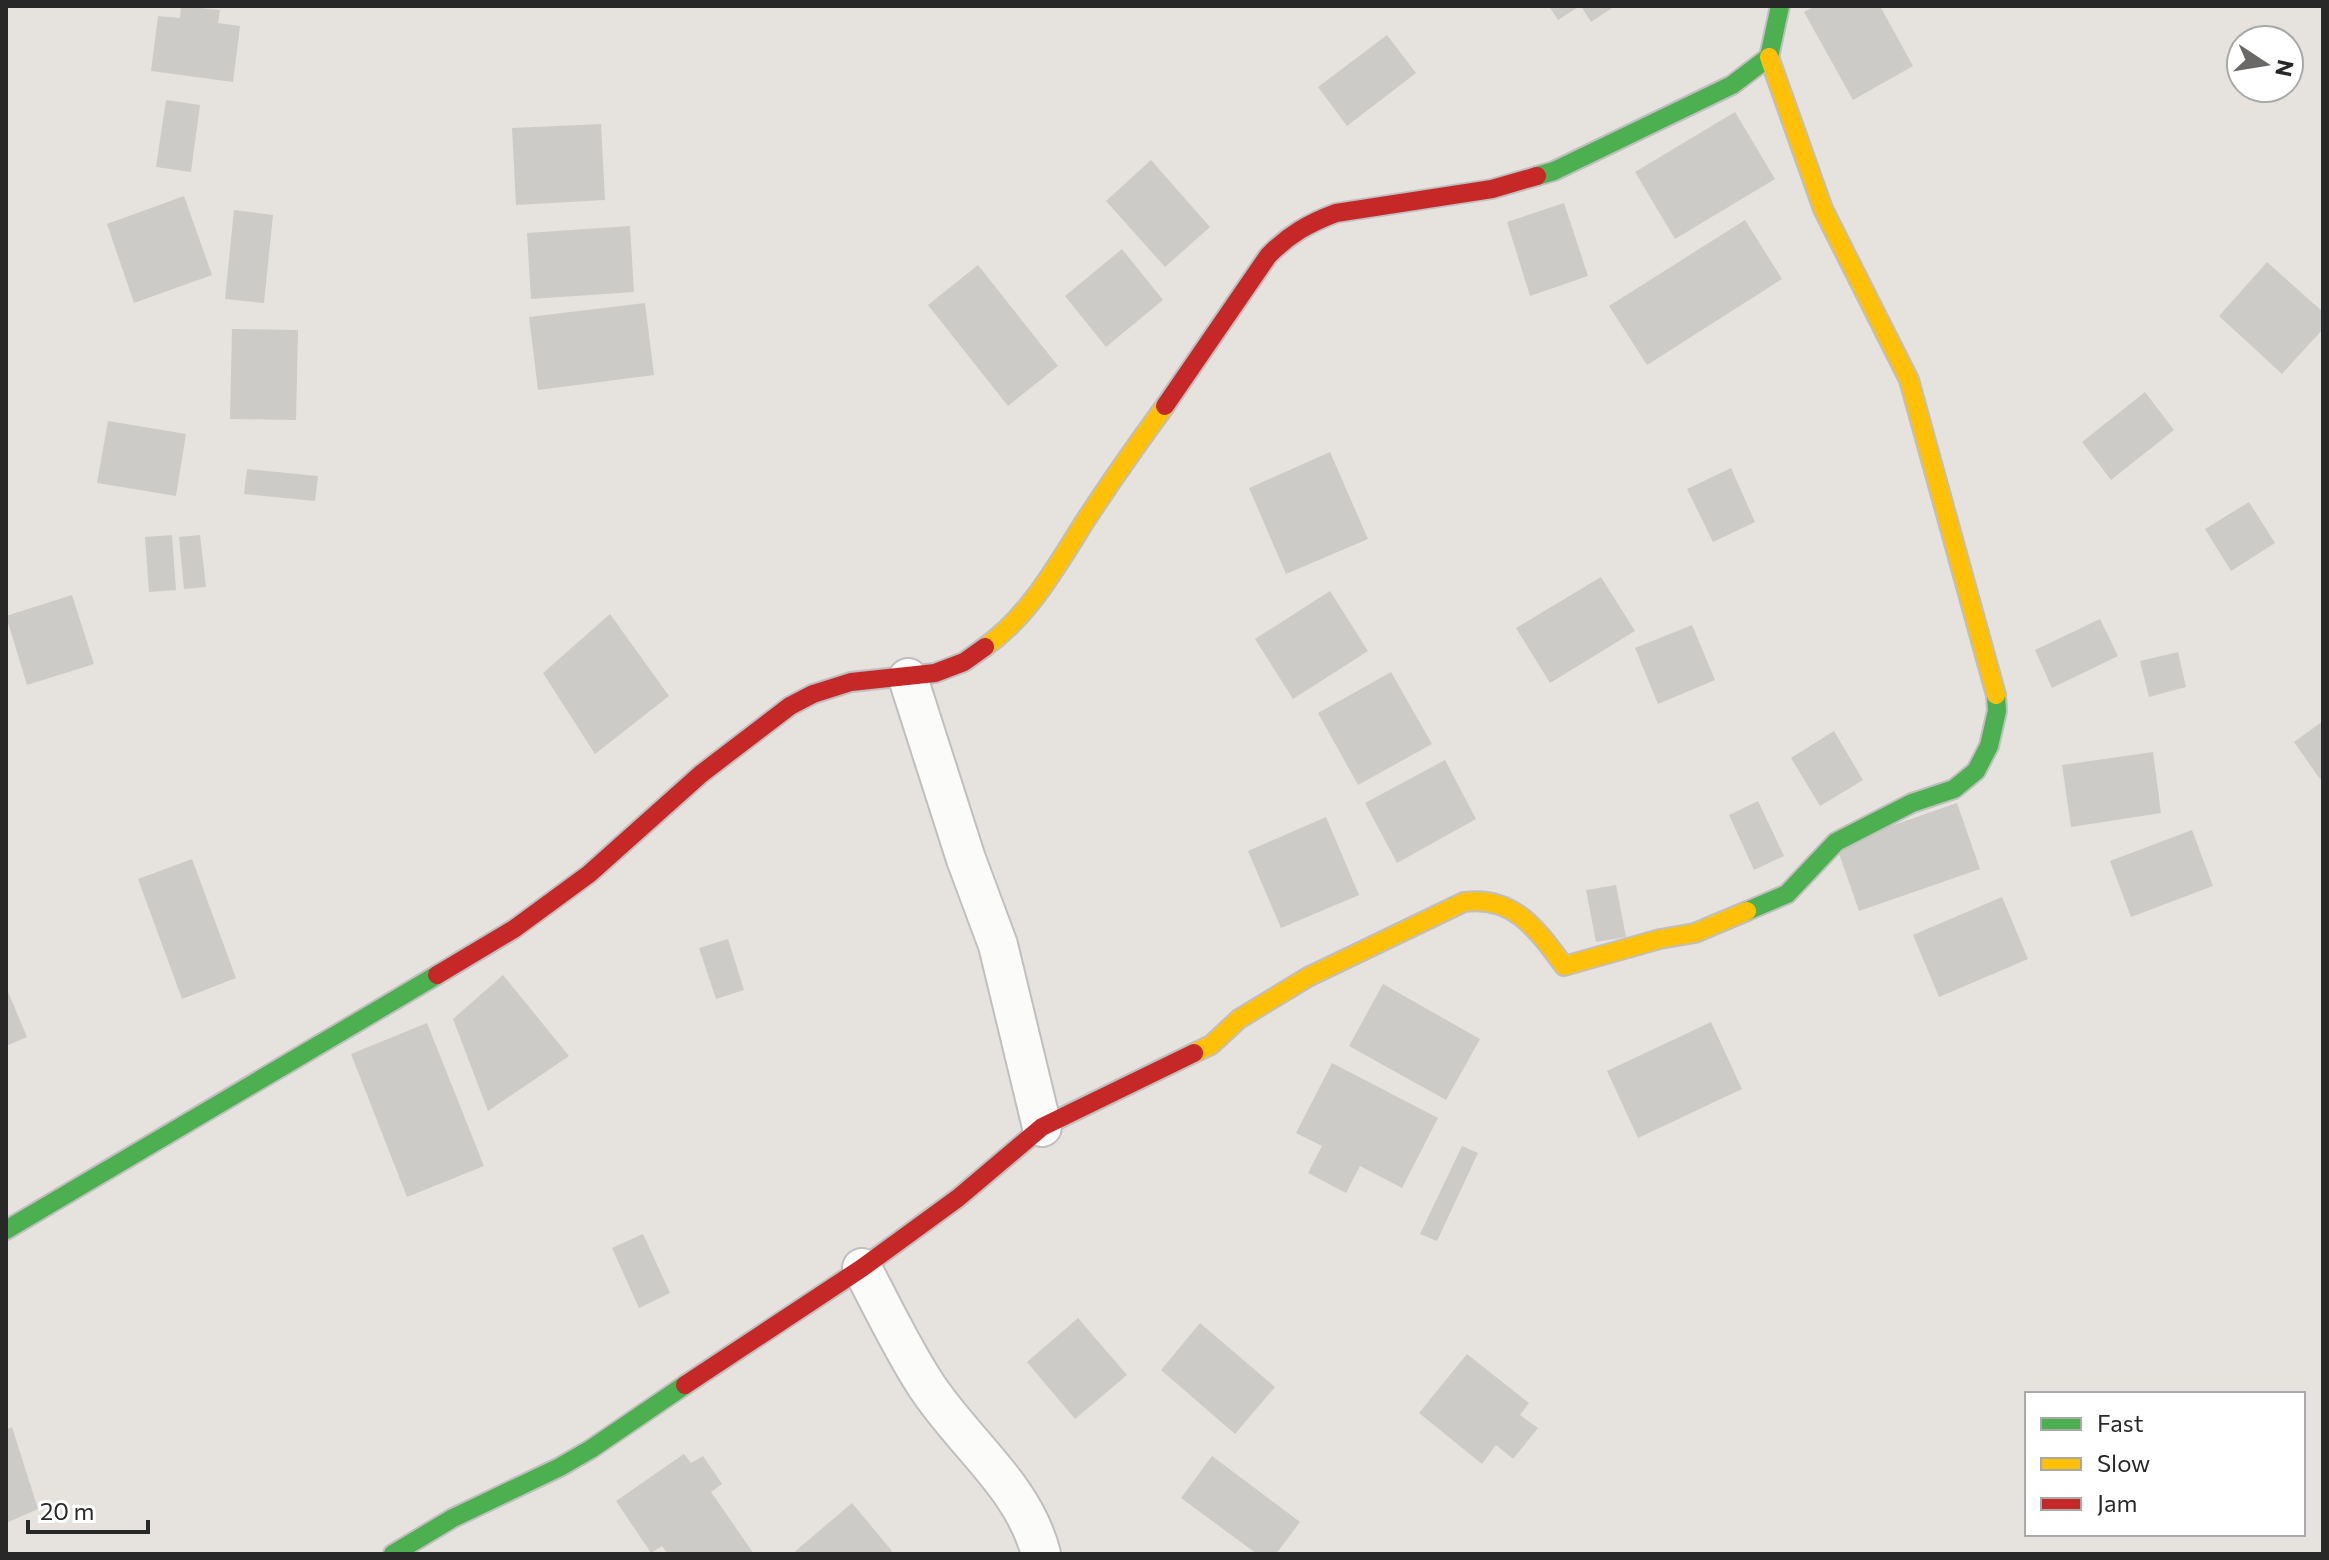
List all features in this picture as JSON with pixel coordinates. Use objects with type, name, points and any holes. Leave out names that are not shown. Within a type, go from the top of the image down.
[{"type":"street","points":[[393,1554],[453,1518],[591,1449],[862,1268],[958,1198],[1042,1127],[1211,1045],[1239,1019],[1308,977],[1464,902],[1478,899],[1499,904],[1534,926],[1564,966],[1660,939],[1695,933],[1787,894],[1836,842],[1912,803],[1954,789],[1976,771],[1989,746],[1997,711],[1995,685],[1909,380],[1823,209],[1769,57],[1780,6]]},
{"type":"street","points":[[6,1230],[514,929],[589,874],[701,774],[790,706],[813,694],[851,682],[935,673],[964,662],[1005,633],[1032,604],[1124,461],[1198,361],[1268,256],[1284,239],[1312,222],[1336,213],[1492,189],[1554,171],[1732,85],[1769,57]]},
{"type":"street","points":[[908,678],[966,859],[998,945],[1042,1127]]},
{"type":"street","points":[[862,1268],[924,1383],[1015,1495],[1041,1554]]},
{"type":"building","points":[[181,6],[220,10],[218,23],[240,26],[233,82],[151,71],[158,16],[180,18]]},
{"type":"building","points":[[1549,6],[1580,6],[1558,20]]},
{"type":"building","points":[[1581,6],[1615,6],[1591,22]]},
{"type":"building","points":[[1815,6],[1880,6],[1913,66],[1853,100],[1804,12]]},
{"type":"building","points":[[1387,35],[1416,73],[1347,126],[1318,87]]},
{"type":"building","points":[[166,100],[200,105],[191,172],[156,167]]},
{"type":"building","points":[[1735,112],[1775,179],[1675,239],[1635,172]]},
{"type":"building","points":[[601,124],[605,200],[516,205],[512,128]]},
{"type":"building","points":[[1151,160],[1210,227],[1165,267],[1106,201]]},
{"type":"building","points":[[184,196],[212,275],[134,303],[107,224]]},
{"type":"building","points":[[1564,203],[1588,276],[1530,296],[1507,222]]},
{"type":"building","points":[[234,210],[273,215],[264,303],[225,299]]},
{"type":"building","points":[[1745,220],[1782,279],[1647,365],[1609,306]]},
{"type":"building","points":[[630,226],[634,292],[531,299],[527,233]]},
{"type":"building","points":[[1122,249],[1163,300],[1106,347],[1065,296]]},
{"type":"building","points":[[2267,262],[2323,312],[2323,329],[2282,374],[2219,316]]},
{"type":"building","points":[[978,265],[1058,366],[1008,406],[928,305]]},
{"type":"building","points":[[645,303],[654,375],[538,390],[529,317]]},
{"type":"building","points":[[232,329],[298,330],[296,420],[230,419]]},
{"type":"building","points":[[2145,392],[2174,430],[2111,480],[2082,442]]},
{"type":"building","points":[[108,421],[186,434],[176,496],[97,483]]},
{"type":"building","points":[[1330,452],[1368,539],[1286,574],[1249,488]]},
{"type":"building","points":[[1731,468],[1755,522],[1713,542],[1687,489]]},
{"type":"building","points":[[247,469],[318,476],[315,501],[244,494]]},
{"type":"building","points":[[2249,502],[2275,543],[2231,571],[2205,529]]},
{"type":"building","points":[[172,535],[176,590],[149,592],[145,537]]},
{"type":"building","points":[[200,535],[206,587],[184,589],[179,537]]},
{"type":"building","points":[[1601,577],[1635,631],[1550,683],[1516,628]]},
{"type":"building","points":[[1330,591],[1368,651],[1293,699],[1255,639]]},
{"type":"building","points":[[72,595],[94,664],[27,685],[6,616]]},
{"type":"building","points":[[610,614],[669,696],[595,754],[543,673]]},
{"type":"building","points":[[2100,619],[2118,656],[2052,688],[2035,650]]},
{"type":"building","points":[[1692,625],[1715,680],[1658,704],[1635,648]]},
{"type":"building","points":[[2178,652],[2186,687],[2149,697],[2140,661]]},
{"type":"building","points":[[1391,672],[1432,744],[1358,785],[1318,713]]},
{"type":"building","points":[[2323,721],[2323,777],[2320,779],[2294,742]]},
{"type":"building","points":[[1834,731],[1863,780],[1820,806],[1791,758]]},
{"type":"building","points":[[2153,752],[2161,813],[2071,827],[2062,765]]},
{"type":"building","points":[[1445,760],[1476,819],[1397,863],[1365,803]]},
{"type":"building","points":[[1758,801],[1784,856],[1754,870],[1729,815]]},
{"type":"building","points":[[1957,803],[1980,869],[1859,911],[1836,845]]},
{"type":"building","points":[[1326,817],[1359,895],[1281,928],[1248,851]]},
{"type":"building","points":[[2192,830],[2213,886],[2131,917],[2110,861]]},
{"type":"building","points":[[192,859],[236,978],[182,999],[138,879]]},
{"type":"building","points":[[1616,885],[1626,937],[1596,942],[1586,890]]},
{"type":"building","points":[[2002,897],[2028,959],[1939,997],[1913,935]]},
{"type":"building","points":[[728,939],[744,990],[716,999],[699,948]]},
{"type":"building","points":[[503,975],[569,1056],[488,1111],[453,1019]]},
{"type":"building","points":[[1383,984],[1480,1039],[1446,1100],[1349,1046]]},
{"type":"building","points":[[6,987],[27,1037],[6,1046]]},
{"type":"building","points":[[1711,1022],[1742,1089],[1638,1138],[1607,1071]]},
{"type":"building","points":[[427,1023],[484,1166],[407,1197],[351,1054]]},
{"type":"building","points":[[1332,1063],[1438,1118],[1402,1188],[1360,1166],[1346,1193],[1308,1173],[1322,1146],[1296,1133]]},
{"type":"building","points":[[1462,1146],[1478,1153],[1437,1241],[1420,1234]]},
{"type":"building","points":[[643,1234],[670,1293],[639,1308],[612,1248]]},
{"type":"building","points":[[1078,1318],[1127,1375],[1075,1419],[1027,1362]]},
{"type":"building","points":[[1200,1323],[1275,1387],[1235,1434],[1161,1370]]},
{"type":"building","points":[[1467,1354],[1529,1403],[1520,1415],[1538,1428],[1513,1459],[1496,1445],[1482,1464],[1419,1413]]},
{"type":"building","points":[[12,1427],[38,1509],[6,1523],[6,1430]]},
{"type":"building","points":[[684,1454],[691,1463],[703,1456],[722,1484],[711,1492],[754,1554],[668,1554],[662,1546],[651,1553],[616,1501]]},
{"type":"building","points":[[1212,1456],[1300,1522],[1276,1554],[1257,1554],[1181,1498]]},
{"type":"building","points":[[852,1503],[892,1551],[889,1554],[792,1554]]},
{"type":"traffic: fast","points":[[1537,176],[1554,171],[1732,85],[1769,57],[1780,6]]},
{"type":"traffic: fast","points":[[1747,911],[1787,894],[1836,842],[1912,803],[1954,789],[1976,771],[1989,746],[1997,711],[1996,695]]},
{"type":"traffic: fast","points":[[6,1230],[437,975]]},
{"type":"traffic: fast","points":[[393,1554],[453,1518],[560,1467],[685,1385]]},
{"type":"traffic: slow","points":[[1769,57],[1823,209],[1909,380],[1996,695]]},
{"type":"traffic: slow","points":[[985,647],[1016,620],[1042,588],[1165,406]]},
{"type":"traffic: slow","points":[[1194,1053],[1211,1045],[1239,1019],[1308,977],[1464,902],[1482,901],[1511,910],[1534,929],[1564,966],[1660,939],[1695,933],[1747,911]]},
{"type":"traffic: jam","points":[[1165,406],[1268,256],[1299,230],[1336,213],[1492,189],[1537,176]]},
{"type":"traffic: jam","points":[[437,975],[514,929],[589,874],[701,774],[790,706],[813,694],[851,682],[935,673],[964,662],[985,647]]},
{"type":"traffic: jam","points":[[685,1385],[862,1268],[958,1198],[1042,1127],[1194,1053]]}]
